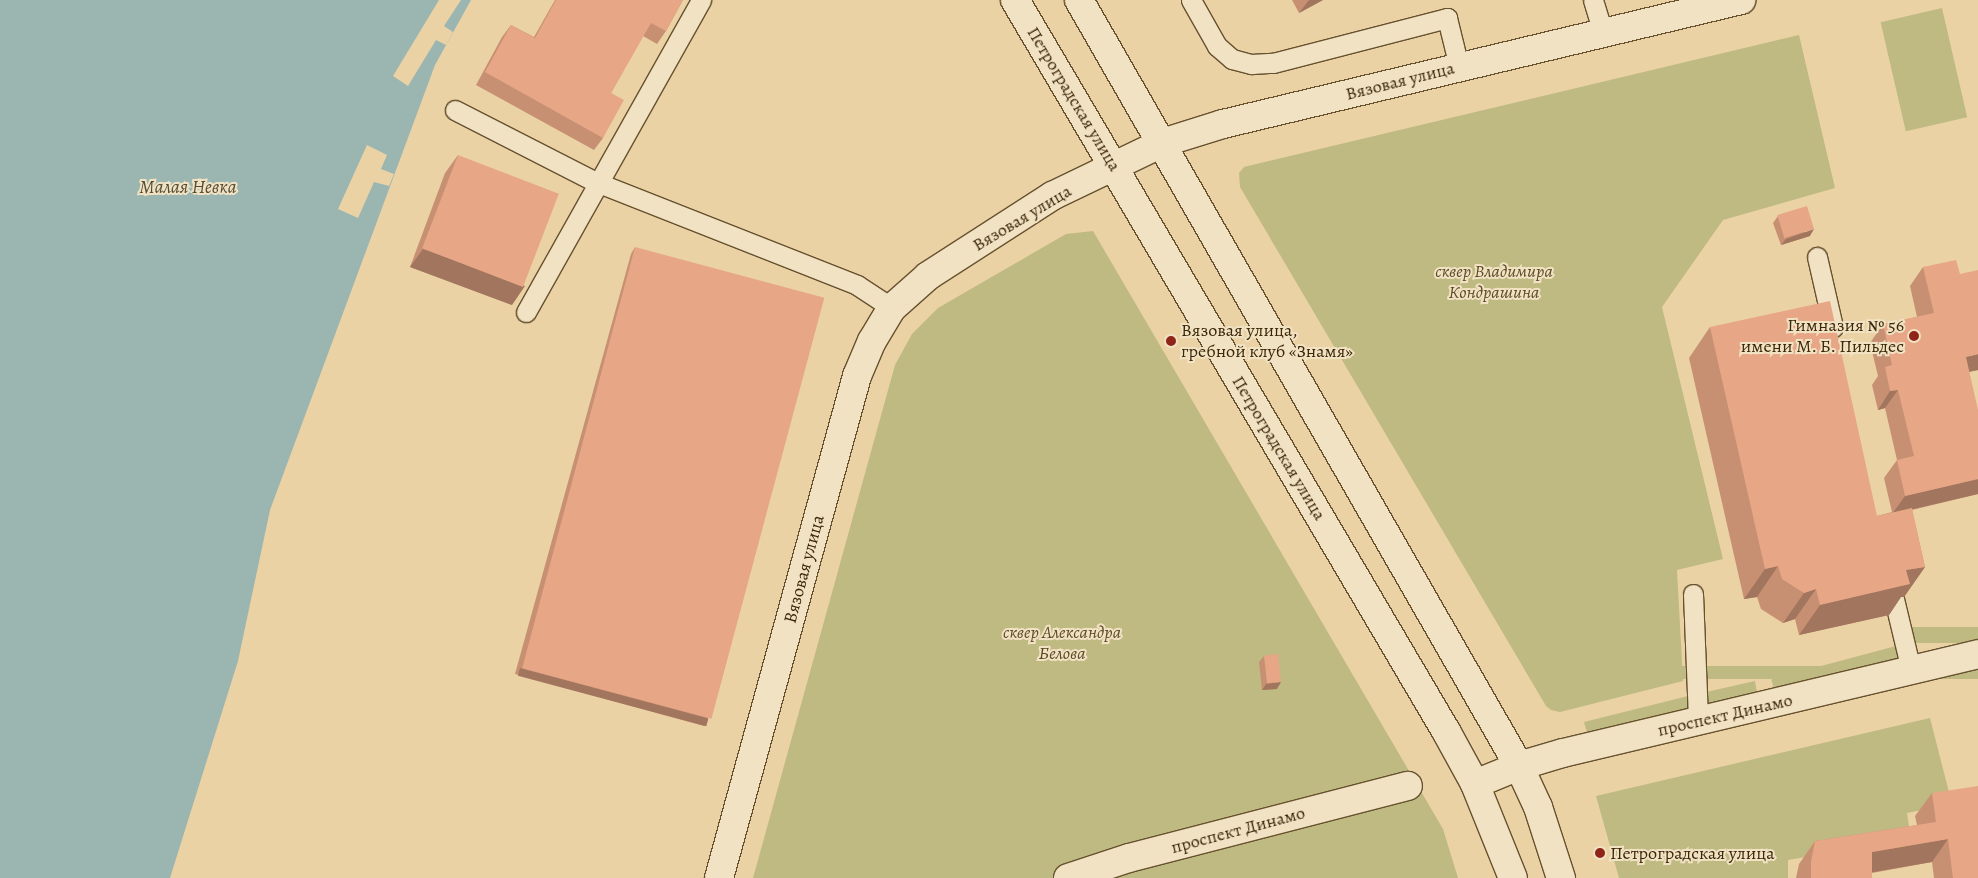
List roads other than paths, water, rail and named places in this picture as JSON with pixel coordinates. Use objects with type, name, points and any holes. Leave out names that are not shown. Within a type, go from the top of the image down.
[{"type":"street","name":"Петроградская улица","points":[[1015,0],[1475,784],[1512,878]]},
{"type":"street","points":[[1079,0],[1162,143],[1204,223],[1519,766],[1538,808],[1561,878]]},
{"type":"street","name":"Вязовая улица","points":[[719,878],[857,376],[872,341],[892,308],[928,276],[1052,196],[1162,143],[1223,124],[1741,0]]},
{"type":"street","name":"проспект Динамо","points":[[1475,784],[1519,766],[1978,654]]},
{"type":"street","name":"проспект Динамо","points":[[1068,878],[1129,858],[1408,786]]},
{"type":"lane","points":[[526,312],[596,182],[701,0]]},
{"type":"lane","points":[[1191,0],[1217,46],[1232,59],[1251,64],[1272,63],[1447,18],[1459,67]]},
{"type":"lane","points":[[1593,0],[1603,33]]},
{"type":"lane","points":[[454,110],[596,182],[857,285],[892,308]]},
{"type":"lane","points":[[1817,257],[1836,342]]},
{"type":"lane","points":[[1693,594],[1698,721]]},
{"type":"lane","points":[[1894,599],[1911,670]]},
{"type":"water","name":"Малая Невка","points":[[0,0],[471,0],[435,65],[270,510],[238,661],[170,878],[0,878]]},
{"type":"place","name":"Гимназия № 56 имени М. Б. Пильдес","points":[[1914,336]]},
{"type":"place","name":"Вязовая улица, гребной клуб «Знамя»","points":[[1171,341]]},
{"type":"place","name":"Петроградская улица","points":[[1600,853]]},
{"type":"park label","name":"сквер Владимира Кондрашина","points":[[1494,282]]},
{"type":"park label","name":"сквер Александра Белова","points":[[1062,643]]}]
